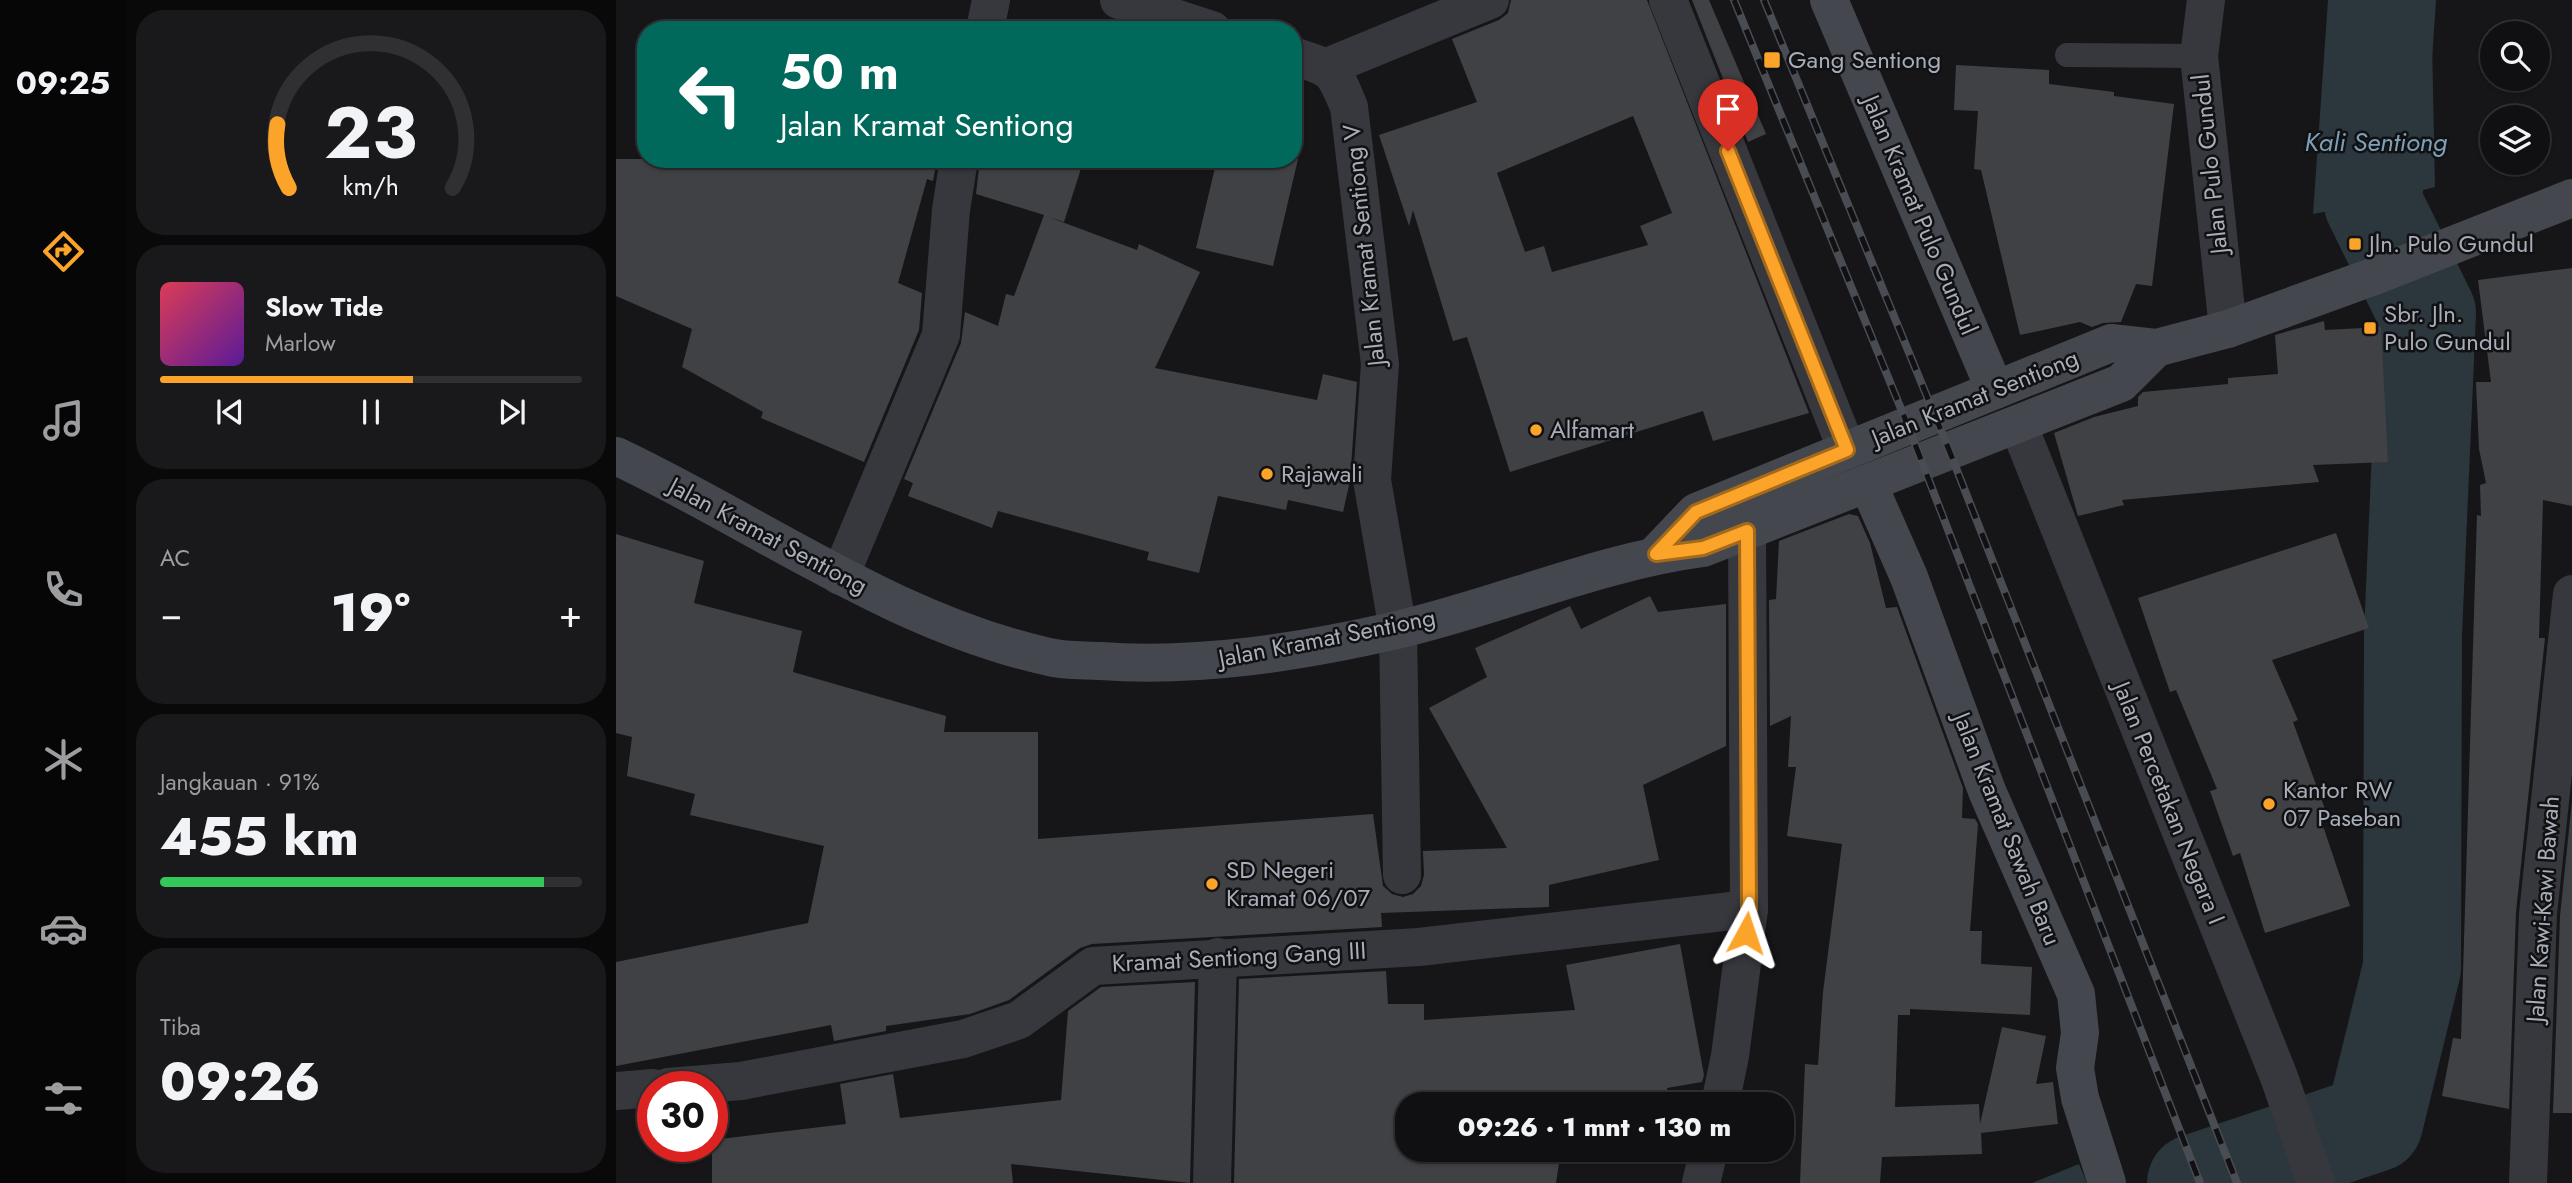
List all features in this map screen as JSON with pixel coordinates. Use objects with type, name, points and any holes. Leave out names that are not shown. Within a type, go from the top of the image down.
[{"type":"street","points":[[987,21],[991,0]]},
{"type":"street","points":[[1119,0],[1184,21]]},
{"type":"street","points":[[1310,61],[1490,0]]},
{"type":"street","points":[[1668,0],[1847,450]]},
{"type":"street","name":"Jalan Kramat Pulo Gundul","points":[[1829,0],[1995,390]]},
{"type":"street","name":"Jalan Pulo Gundul","points":[[2206,0],[2199,55],[2228,329]]},
{"type":"street","name":"Jalan Kramat Sentiong V","points":[[1310,61],[1337,78],[1349,107],[1380,364],[1372,480],[1398,630],[1402,876]]},
{"type":"street","points":[[840,576],[940,335],[951,210],[958,168]]},
{"type":"street","name":"Jalan Kramat Sentiong","points":[[1656,554],[1696,512],[2111,343],[2155,348],[2228,329],[2372,277],[2572,198]]},
{"type":"street","name":"Jalan Kramat Sentiong","points":[[616,456],[840,576],[968,635],[1051,658],[1135,663],[1234,660],[1398,630],[1656,554],[1703,548],[2121,383],[2155,348]]},
{"type":"street","name":"Jalan Percetakan Negara I","points":[[2018,424],[2279,1077],[2316,1183]]},
{"type":"street","name":"Jalan Kramat Sawah Baru","points":[[1868,484],[1909,577],[1987,791],[2076,995],[2080,1033],[2077,1078],[2102,1171]]},
{"type":"street","points":[[1722,1092],[1730,1056],[1749,909],[1747,531]]},
{"type":"street","name":"Jalan Kawi-Kawi Bawah","points":[[2528,1183],[2538,914],[2572,594]]},
{"type":"street","name":"Kramat Sentiong Gang III","points":[[728,1082],[963,1039],[1019,1020],[1093,966],[1419,947],[1749,909]]},
{"type":"street","points":[[1212,1183],[1218,957]]},
{"type":"street","points":[[616,1091],[637,1089]]},
{"type":"street","points":[[1701,1183],[1706,1162]]},
{"type":"lane","points":[[2067,55],[2199,55]]},
{"type":"water","name":"Kali Sentiong","points":[[2328,0],[2435,0],[2432,41],[2435,187],[2373,203],[2313,214]]},
{"type":"water","points":[[2079,1164],[2087,1183],[2032,1183]]},
{"type":"building","points":[[1511,0],[1647,0],[1809,413],[1713,441],[1703,411],[1510,472],[1467,337],[1453,341],[1413,210],[1409,226],[1379,135],[1477,102],[1452,39],[1499,20],[1508,13]],"holes":[[[1633,116],[1672,213],[1640,226],[1648,245],[1552,272],[1544,246],[1525,252],[1497,173]]]},
{"type":"building","points":[[1692,0],[1709,0],[1766,134],[1748,142]]},
{"type":"building","points":[[1956,65],[2049,70],[2049,84],[2114,92],[2114,96],[2174,104],[2152,286],[2136,284],[2121,322],[2092,327],[2080,322],[2020,335],[1981,170],[1974,169],[1978,111],[1954,110]]},
{"type":"building","points":[[616,159],[637,159],[637,168],[935,168],[933,181],[927,179],[898,283],[922,293],[919,330],[864,462],[761,418],[763,412],[682,367],[692,329],[616,296]]},
{"type":"building","points":[[979,168],[1081,168],[1064,222],[1046,216],[1137,250],[1139,244],[1200,272],[1155,368],[1317,400],[1323,374],[1357,382],[1350,481],[1343,512],[1288,500],[1286,510],[1218,496],[1199,573],[1147,560],[1149,552],[998,511],[992,528],[908,496],[913,483],[904,479],[961,343],[965,312],[998,326],[1006,294],[1014,296],[1044,215],[976,194]]},
{"type":"building","points":[[1215,168],[1296,168],[1273,266],[1196,248]]},
{"type":"building","points":[[2572,268],[2572,506],[2543,500],[2539,638],[2545,638],[2516,912],[2509,1109],[2442,1096],[2453,1038],[2461,1039],[2477,515],[2481,516],[2480,485],[2486,483],[2479,449],[2476,382],[2491,382],[2478,280]]},
{"type":"building","points":[[2324,321],[2325,330],[2381,327],[2388,462],[2313,465],[2319,482],[2122,500],[2124,505],[2078,516],[2054,433],[2094,417],[2138,406],[2138,397],[2143,392],[2228,384],[2228,378],[2278,374],[2275,335]]},
{"type":"building","points":[[1849,514],[1858,516],[1870,543],[1886,608],[1897,607],[1963,788],[1962,818],[1975,819],[1978,824],[1970,931],[1982,931],[1981,964],[2032,967],[2030,1015],[1910,1009],[1910,1015],[1898,1015],[1895,1107],[1979,1104],[1980,1124],[2002,1027],[2046,1036],[2036,1084],[2053,1082],[2058,1124],[1981,1133],[1982,1154],[1882,1157],[1880,1183],[1800,1183],[1805,1064],[1818,1065],[1823,992],[1842,844],[1787,836],[1796,767],[1788,767],[1791,716],[1770,726],[1769,600],[1776,599],[1779,541]]},
{"type":"building","points":[[2336,533],[2369,628],[2272,660],[2298,720],[2293,722],[2328,817],[2321,820],[2350,906],[2265,933],[2240,853],[2233,856],[2210,791],[2217,789],[2176,690],[2170,692],[2138,598]]},
{"type":"building","points":[[616,534],[704,561],[694,603],[802,631],[793,672],[946,716],[944,732],[1038,732],[1038,839],[1373,814],[1383,886],[1392,894],[1403,897],[1413,894],[1421,886],[1424,875],[1423,851],[1507,848],[1429,708],[1487,677],[1475,648],[1570,606],[1581,629],[1650,596],[1658,612],[1726,604],[1726,746],[1643,785],[1659,860],[1549,885],[1549,907],[1381,913],[1382,927],[1092,944],[1080,948],[1009,1000],[970,1014],[886,1026],[886,1031],[834,1041],[831,1025],[616,1066],[616,962],[808,923],[824,846],[690,815],[695,794],[627,776],[632,737],[616,733]]},
{"type":"building","points":[[2572,801],[2572,1113],[2553,1113],[2560,916]]},
{"type":"building","points":[[1680,944],[1704,1075],[1702,1082],[1667,1088],[1667,1092],[1395,1092],[1395,1162],[1559,1162],[1556,1183],[1234,1183],[1239,979],[1386,971],[1388,1004],[1424,1004],[1424,1020],[1575,1010],[1566,965]]},
{"type":"building","points":[[1195,982],[1190,1183],[1011,1164],[1013,1183],[712,1183],[712,1162],[728,1162],[728,1138],[846,1124],[840,1084],[893,1074],[900,1118],[1061,1100],[1068,1011],[1101,987]]},
{"type":"waterway","points":[[2196,1183],[2374,1123],[2412,968],[2413,634],[2427,313],[2373,203],[2387,0]]},
{"type":"railway","points":[[1734,0],[1908,426],[2200,1183]]},
{"type":"railway","points":[[1764,0],[1949,450],[2237,1183]]},
{"type":"place","name":"Gang Sentiong","points":[[1772,60]]},
{"type":"place","name":"Jln. Pulo Gundul","points":[[2355,244]]},
{"type":"place","name":"Sbr. Jln. Pulo Gundul","points":[[2370,328]]},
{"type":"place","name":"Alfamart","points":[[1536,430]]},
{"type":"place","name":"Rajawali","points":[[1267,474]]},
{"type":"place","name":"Kantor RW 07 Paseban","points":[[2269,804]]},
{"type":"place","name":"SD Negeri Kramat 06/07","points":[[1212,884]]},
{"type":"route","points":[[1728,151],[1847,450],[1696,512],[1656,554],[1703,548],[1747,531],[1749,909],[1746,933]]}]
